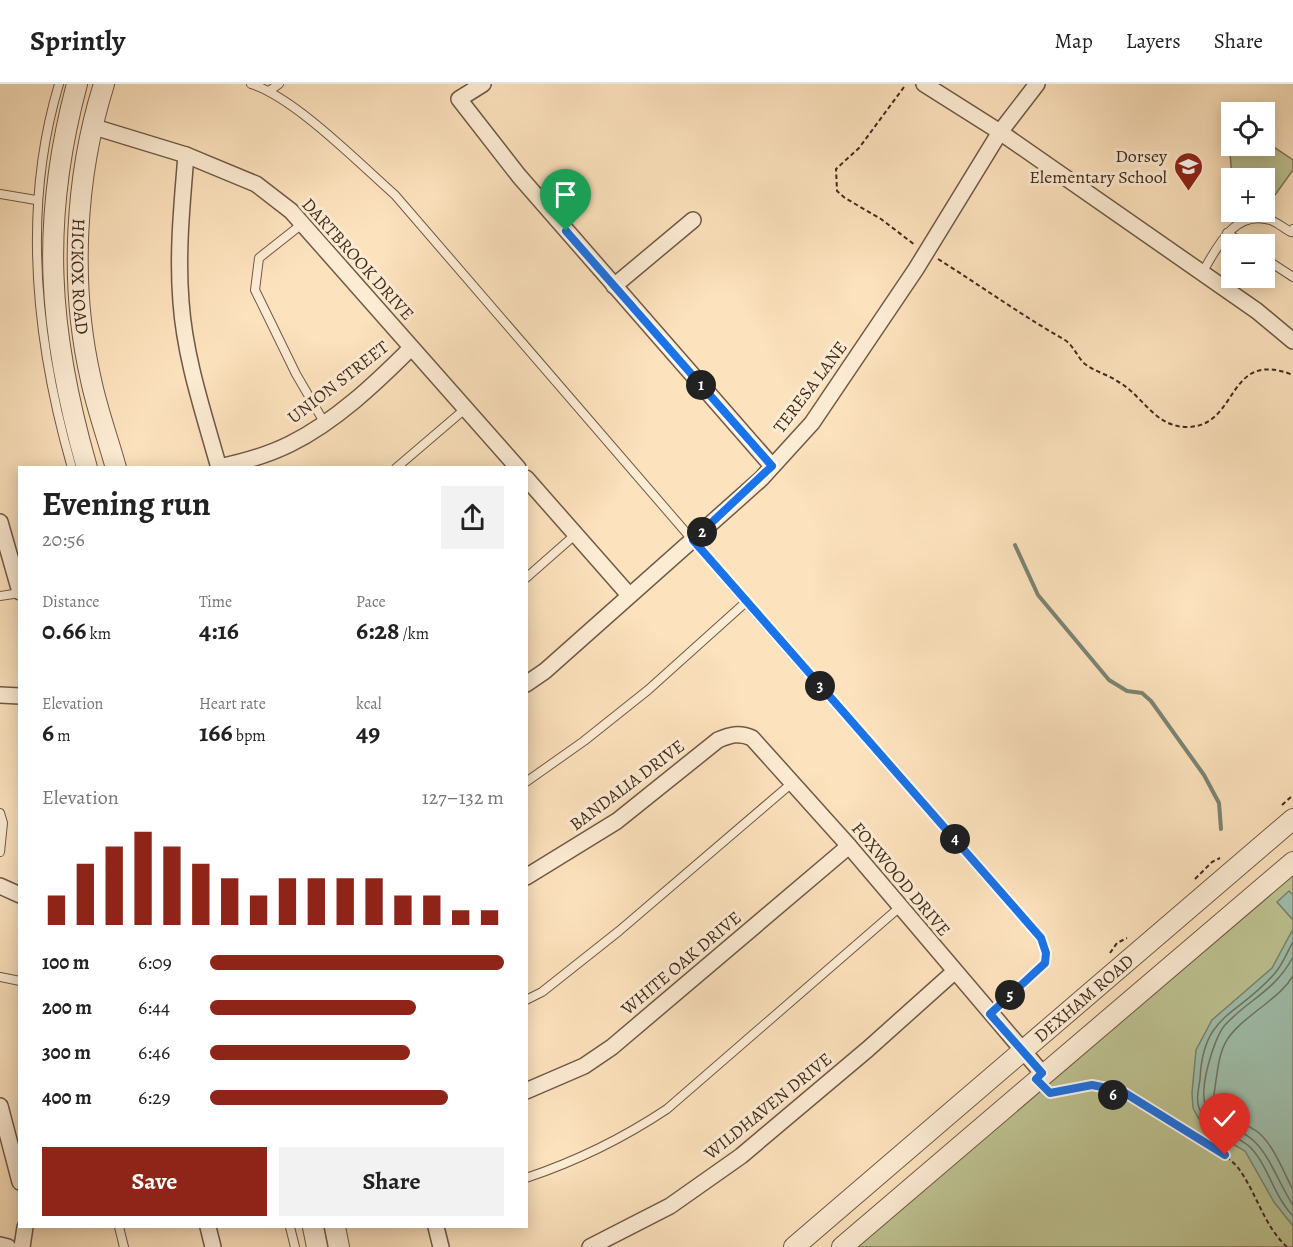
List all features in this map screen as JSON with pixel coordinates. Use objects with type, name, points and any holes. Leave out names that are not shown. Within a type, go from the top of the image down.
[{"type":"street","name":"HICKOX ROAD","points":[[77,84],[61,159],[52,271],[58,348],[87,466]]},
{"type":"street","name":"HICKOX ROAD","points":[[104,84],[91,126],[79,221],[80,317],[90,379],[115,466]]},
{"type":"street","points":[[483,84],[459,99],[519,176],[772,466]]},
{"type":"street","points":[[924,84],[1000,132],[1257,312],[1293,341]]},
{"type":"street","name":"TERESA LANE","points":[[528,683],[545,671],[693,540],[772,466],[819,413],[916,269],[1000,132],[1037,84]]},
{"type":"street","name":"DARTBROOK DRIVE","points":[[91,126],[186,155],[256,184],[291,211],[516,466]]},
{"type":"street","points":[[186,155],[178,249],[181,304],[188,356],[218,466]]},
{"type":"street","points":[[614,286],[693,220]]},
{"type":"street","name":"UNION STREET","points":[[225,466],[291,444],[324,422],[383,375],[411,348]]},
{"type":"street","points":[[528,480],[629,595]]},
{"type":"street","points":[[0,522],[18,586]]},
{"type":"street","points":[[0,694],[18,696]]},
{"type":"street","name":"FOXWOOD DRIVE","points":[[718,740],[734,734],[752,738],[849,846],[1021,1049],[1039,1076]]},
{"type":"street","name":"BANDALIA DRIVE","points":[[528,876],[617,821],[718,740]]},
{"type":"street","name":"DEXHAM ROAD","points":[[794,1247],[1021,1049],[1293,819]]},
{"type":"street","name":"WHITE OAK DRIVE","points":[[528,1090],[584,1066],[612,1047],[849,846]]},
{"type":"street","name":"DEXHAM ROAD","points":[[842,1247],[1039,1076],[1293,862]]},
{"type":"street","points":[[0,886],[18,894]]},
{"type":"street","name":"WILDHAVEN DRIVE","points":[[590,1247],[670,1206],[741,1156],[868,1049],[954,972]]},
{"type":"street","points":[[0,1106],[18,1174]]},
{"type":"street","points":[[22,1247],[25,1228]]},
{"type":"street","points":[[208,1228],[213,1247]]},
{"type":"street","points":[[313,1228],[317,1247]]},
{"type":"street","points":[[335,1228],[339,1247]]},
{"type":"street","points":[[436,1228],[441,1247]]},
{"type":"street","points":[[0,1245],[8,1247]]},
{"type":"lane","points":[[60,84],[36,200],[43,351],[51,391],[71,466]]},
{"type":"lane","points":[[251,84],[269,91],[343,148],[395,195],[746,602],[1041,938],[1046,953],[1045,963],[990,1014]]},
{"type":"lane","points":[[269,91],[279,84]]},
{"type":"lane","points":[[0,194],[36,200]]},
{"type":"lane","points":[[1202,273],[1227,233],[1248,219],[1270,220],[1292,232]]},
{"type":"lane","points":[[302,223],[260,258],[255,290],[296,374],[324,422]]},
{"type":"lane","points":[[1275,265],[1293,277]]},
{"type":"lane","points":[[398,466],[465,409]]},
{"type":"lane","points":[[528,576],[576,534]]},
{"type":"lane","points":[[0,596],[18,593]]},
{"type":"lane","points":[[528,781],[584,741],[648,690],[746,602]]},
{"type":"lane","points":[[528,999],[542,992],[619,931],[792,783]]},
{"type":"lane","points":[[0,813],[3,824],[0,852]]},
{"type":"lane","points":[[528,1177],[579,1160],[635,1131],[667,1109],[900,907]]},
{"type":"lane","points":[[0,976],[18,980]]},
{"type":"lane","points":[[119,1228],[124,1247]]},
{"type":"lane","points":[[290,1228],[295,1247]]},
{"type":"path","points":[[904,87],[859,148],[836,169],[836,179],[837,191],[845,198],[881,219],[913,244]]},
{"type":"path","points":[[942,262],[1037,326],[1066,341],[1083,363],[1117,380],[1131,391],[1156,418],[1170,425],[1186,427],[1204,425],[1215,418],[1236,386],[1250,373],[1264,369],[1293,375]]},
{"type":"path","points":[[1039,1076],[1050,1093],[1092,1085],[1112,1089],[1120,1084],[1125,1093],[1231,1161],[1245,1178],[1276,1236],[1287,1247]]},
{"type":"path","points":[[1112,1089],[1112,1094],[1118,1098],[1125,1093]]},
{"type":"green space","points":[[1275,148],[1293,160],[1293,170],[1275,195],[1275,168],[1231,168],[1230,156],[1275,156]]},
{"type":"green space","points":[[1293,871],[1293,1247],[855,1247]]},
{"type":"water","points":[[1289,891],[1293,895],[1293,920],[1277,902]]},
{"type":"water","points":[[1293,929],[1293,1226],[1274,1202],[1245,1151],[1207,1129],[1204,1122],[1199,1119],[1193,1108],[1192,1093],[1196,1050],[1212,1020],[1272,968]]},
{"type":"waterway","points":[[1015,545],[1038,595],[1109,680],[1127,691],[1142,693],[1151,701],[1204,775],[1219,803],[1221,829]]},
{"type":"place","name":"Dorsey Elementary School","points":[[1188,192]]},
{"type":"route","points":[[566,231],[772,466],[761,479],[693,540],[1041,938],[1046,953],[1045,963],[990,1014],[1042,1073],[1036,1079],[1050,1093],[1092,1085],[1112,1089],[1112,1094],[1118,1098],[1125,1093],[1225,1155]]}]
